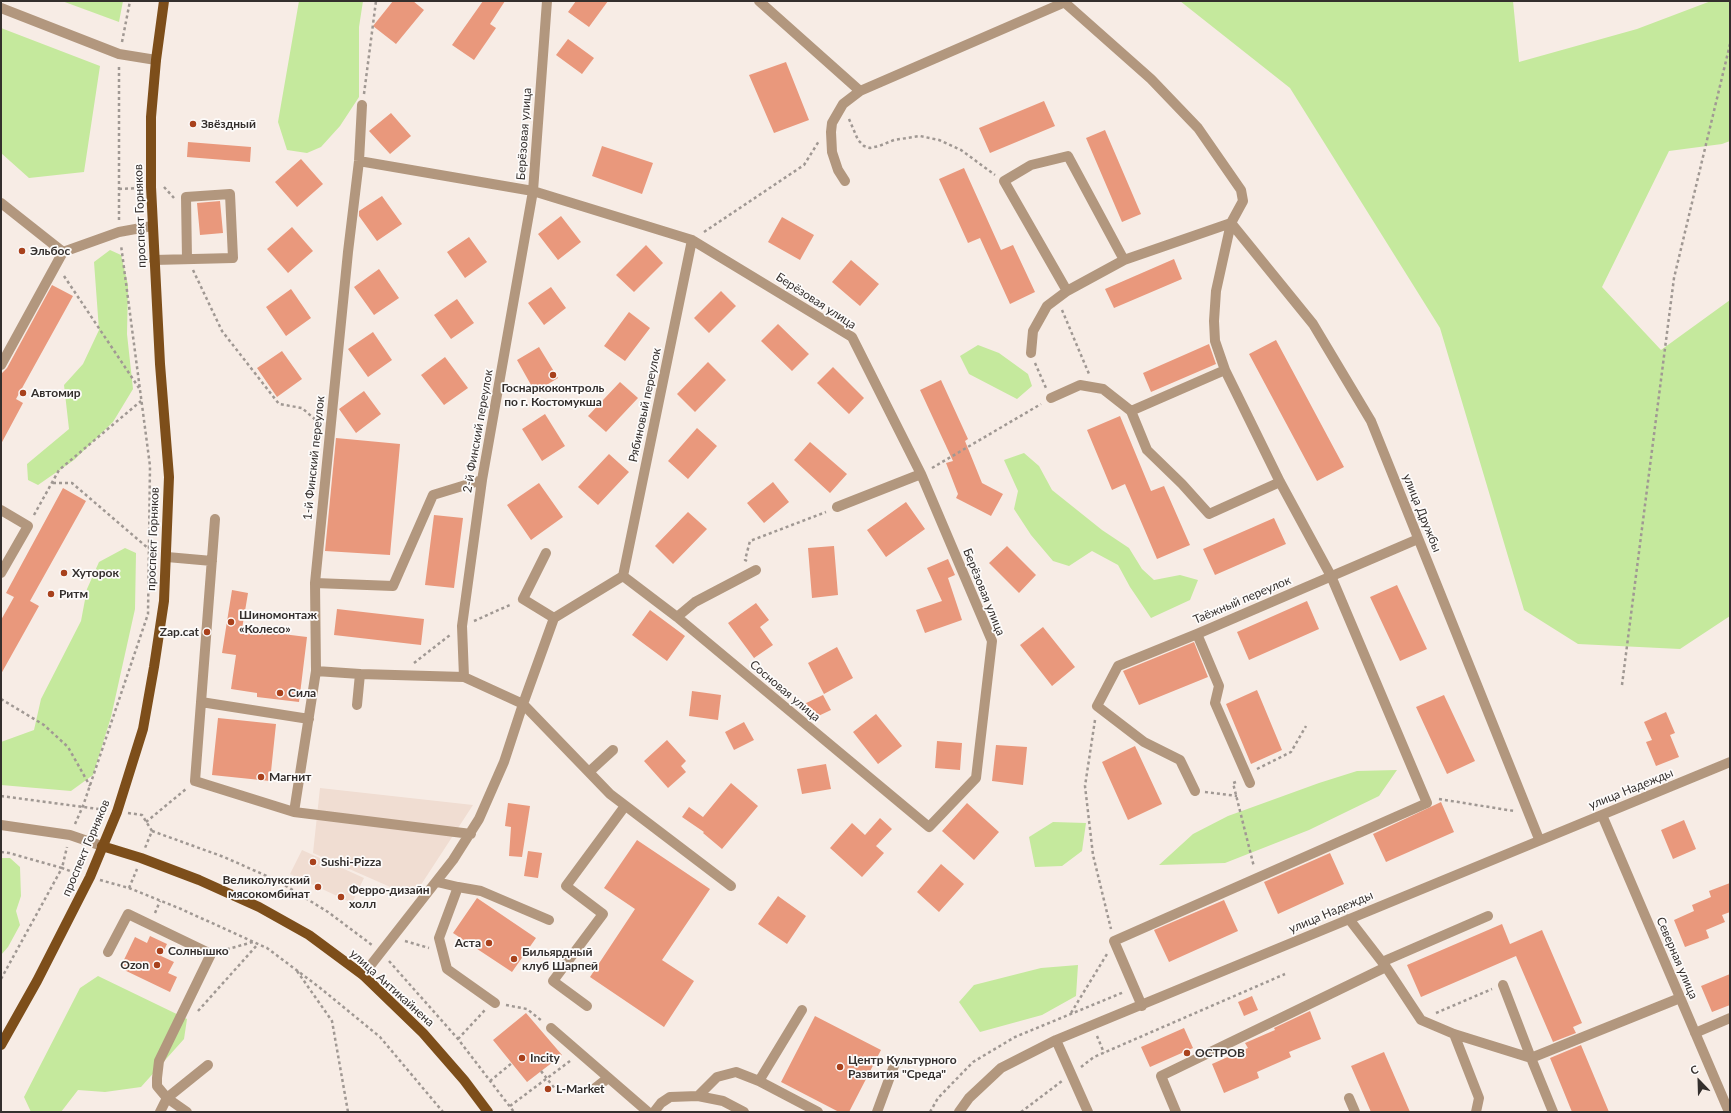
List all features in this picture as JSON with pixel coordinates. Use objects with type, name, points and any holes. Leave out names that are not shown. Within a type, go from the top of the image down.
[{"type":"main road","name":"проспект Горняков","points":[[1,1045],[37,981],[90,877],[117,812],[143,729],[164,601],[167,557],[169,477],[152,226],[152,117],[156,60],[164,1]]},
{"type":"main road","name":"улица Антикайнена","points":[[102,846],[141,858],[199,880],[258,907],[309,935],[363,976],[423,1033],[464,1080],[488,1112]]},
{"type":"street","name":"Берёзовая улица","points":[[546,1],[533,191],[692,240],[852,337],[922,474],[992,641],[976,778],[929,827]]},
{"type":"street","points":[[759,1],[860,91]]},
{"type":"street","points":[[845,181],[838,170],[832,152],[832,123],[843,104],[860,91],[1063,2],[1151,78],[1198,128],[1241,190],[1243,201],[1231,223],[1216,290],[1214,321],[1215,341],[1224,370],[1280,482],[1331,576],[1427,803],[1114,941],[1142,1006]]},
{"type":"street","points":[[1,8],[119,54],[156,60]]},
{"type":"street","name":"1-й Финский переулок","points":[[294,812],[316,671],[315,583],[348,252],[359,162],[362,105]]},
{"type":"street","points":[[1067,292],[1004,181],[1031,165],[1068,156],[1124,260]]},
{"type":"street","points":[[359,162],[533,191]]},
{"type":"street","name":"2-й Финский переулок","points":[[464,676],[462,626],[482,480],[533,191]]},
{"type":"street","points":[[154,260],[233,258],[230,194],[186,198],[187,259]]},
{"type":"street","points":[[1,203],[63,252]]},
{"type":"street","points":[[1031,353],[1033,331],[1047,306],[1067,292],[1124,260],[1231,223]]},
{"type":"street","name":"улица Дружбы","points":[[1231,223],[1313,324],[1371,421],[1539,839]]},
{"type":"street","points":[[1,365],[63,252],[119,232],[152,226]]},
{"type":"street","name":"Рябиновый переулок","points":[[623,576],[692,240]]},
{"type":"street","points":[[1131,411],[1224,370]]},
{"type":"street","points":[[1051,398],[1080,385],[1103,389],[1131,411],[1147,450],[1182,484],[1209,514],[1280,482]]},
{"type":"street","points":[[837,507],[922,474]]},
{"type":"street","points":[[315,583],[394,586],[433,495],[482,480]]},
{"type":"street","points":[[1,510],[28,526],[1,573]]},
{"type":"street","points":[[215,519],[196,781],[294,812],[471,834]]},
{"type":"street","name":"Таёжный переулок","points":[[1097,706],[1118,666],[1197,634],[1418,539]]},
{"type":"street","points":[[546,553],[523,599],[554,618]]},
{"type":"street","points":[[167,557],[212,561]]},
{"type":"street","points":[[676,617],[695,602],[756,570]]},
{"type":"street","points":[[363,976],[437,882],[471,834],[504,762],[554,618],[623,576]]},
{"type":"street","name":"Сосновая улица","points":[[623,576],[676,617],[929,827]]},
{"type":"street","points":[[1197,634],[1219,686],[1214,703],[1248,779]]},
{"type":"street","points":[[316,671],[360,674],[464,676],[523,704],[610,794],[731,886]]},
{"type":"street","points":[[357,705],[360,674]]},
{"type":"street","points":[[201,702],[309,719]]},
{"type":"street","points":[[1097,706],[1144,742],[1180,760],[1195,791]]},
{"type":"street","points":[[588,772],[613,750]]},
{"type":"street","name":"улица Надежды","points":[[959,1112],[969,1098],[1001,1068],[1056,1040],[1142,1006],[1539,839],[1602,815],[1730,762]]},
{"type":"street","points":[[586,1006],[553,981],[603,914],[566,886],[625,806]]},
{"type":"street","name":"Северная улица","points":[[1602,815],[1728,1112]]},
{"type":"street","points":[[1,825],[70,835],[102,846]]},
{"type":"street","points":[[437,882],[481,892],[549,920]]},
{"type":"street","points":[[458,887],[439,938],[447,969],[495,1003]]},
{"type":"street","points":[[108,952],[128,914],[211,954],[159,1061],[157,1086],[167,1098],[187,1112]]},
{"type":"street","points":[[1176,1112],[1161,1076],[1384,965],[1488,916]]},
{"type":"street","points":[[1349,919],[1384,965],[1421,1020],[1454,1034],[1530,1058],[1680,998]]},
{"type":"street","points":[[1503,985],[1530,1058],[1554,1112]]},
{"type":"street","points":[[759,1080],[802,1010]]},
{"type":"street","points":[[1695,1033],[1730,1018]]},
{"type":"street","points":[[551,1028],[648,1112]]},
{"type":"street","points":[[1454,1034],[1479,1098],[1476,1112]]},
{"type":"street","points":[[1056,1040],[1088,1112]]},
{"type":"street","points":[[877,1112],[895,1063]]},
{"type":"street","points":[[160,1112],[167,1098],[208,1066]]},
{"type":"street","points":[[698,1096],[717,1077],[736,1072],[759,1080],[818,1112]]},
{"type":"street","points":[[594,1089],[608,1078]]},
{"type":"street","points":[[654,1112],[661,1103],[670,1097],[698,1096],[723,1101],[744,1112]]},
{"type":"street","points":[[1349,1098],[1355,1112]]},
{"type":"path","points":[[1,852],[62,868],[70,835],[84,806],[148,614],[150,466],[119,232],[119,54],[130,1]]},
{"type":"path","points":[[362,105],[376,1]]},
{"type":"path","points":[[1622,685],[1674,278],[1730,44]]},
{"type":"path","points":[[843,104],[858,140],[864,146],[870,148],[894,140],[920,136],[939,140],[961,150],[1004,181]]},
{"type":"path","points":[[692,240],[804,165],[832,123]]},
{"type":"path","points":[[187,259],[222,331],[279,404],[302,408],[330,433]]},
{"type":"path","points":[[56,264],[140,390]]},
{"type":"path","points":[[1057,299],[1096,388]]},
{"type":"path","points":[[922,474],[1051,398],[1031,353]]},
{"type":"path","points":[[28,526],[59,470],[141,400]]},
{"type":"path","points":[[52,482],[72,483],[149,549]]},
{"type":"path","points":[[756,570],[745,560],[750,541],[837,507]]},
{"type":"path","points":[[398,675],[462,626],[523,599]]},
{"type":"path","points":[[1,699],[44,725],[68,747],[90,786]]},
{"type":"path","points":[[1071,1013],[1114,941],[1093,855],[1085,786],[1097,706]]},
{"type":"path","points":[[1257,879],[1233,783],[1248,779],[1291,752],[1306,726]]},
{"type":"path","points":[[146,822],[196,781]]},
{"type":"path","points":[[1195,791],[1237,796]]},
{"type":"path","points":[[1,796],[142,815],[152,831],[129,888]]},
{"type":"path","points":[[1427,803],[1441,798],[1528,814]]},
{"type":"path","points":[[181,909],[266,948],[295,969],[380,1037],[442,1112]]},
{"type":"path","points":[[402,940],[417,944]]},
{"type":"path","points":[[211,954],[253,942]]},
{"type":"path","points":[[197,1012],[258,944]]},
{"type":"path","points":[[295,969],[332,1020],[348,1112]]},
{"type":"path","points":[[1021,1112],[1094,1057],[1285,974]]},
{"type":"path","points":[[1421,1020],[1503,985]]},
{"type":"path","points":[[930,1112],[938,1098],[973,1062],[1014,1037],[1134,988]]},
{"type":"path","points":[[495,1003],[526,1009],[551,1028]]},
{"type":"path","points":[[458,1039],[479,1016]]},
{"type":"path","points":[[510,1106],[580,1053]]},
{"type":"path","points":[[490,1081],[512,1064]]},
{"type":"path","points":[[541,1072],[559,1094]]},
{"type":"shaded area","points":[[320,788],[473,805],[413,897],[313,853]]},
{"type":"shaded area","points":[[302,850],[364,878],[352,903],[290,874]]},
{"type":"green space","points":[[62,1],[123,1],[119,22]]},
{"type":"green space","points":[[299,1],[363,1],[359,27],[359,97],[340,126],[321,147],[307,153],[287,150],[278,122]]},
{"type":"green space","points":[[1180,1],[1513,1],[1519,62],[1637,29],[1711,1],[1730,1],[1730,141],[1722,144],[1669,151],[1602,287],[1661,350],[1730,300],[1730,616],[1680,649],[1578,644],[1524,610],[1440,328],[1290,88]]},
{"type":"green space","points":[[1,28],[100,66],[84,172],[29,178],[1,153]]},
{"type":"green space","points":[[110,250],[121,255],[128,285],[127,334],[133,389],[113,422],[74,460],[38,485],[28,480],[27,464],[69,429],[64,385],[83,364],[99,330],[94,262]]},
{"type":"green space","points":[[978,345],[999,353],[1028,374],[1032,386],[1017,399],[969,374],[960,356]]},
{"type":"green space","points":[[1024,453],[1039,466],[1052,490],[1102,530],[1129,548],[1142,569],[1154,580],[1180,575],[1198,580],[1190,600],[1151,618],[1130,587],[1118,565],[1092,551],[1069,566],[1053,561],[1031,535],[1014,509],[1018,491],[1004,460]]},
{"type":"green space","points":[[125,548],[136,553],[135,609],[111,717],[93,775],[71,791],[1,785],[1,742],[34,730],[41,699],[81,621],[87,589],[99,562]]},
{"type":"green space","points":[[1397,770],[1379,796],[1309,830],[1225,863],[1159,865],[1193,834],[1228,816],[1357,771]]},
{"type":"green space","points":[[1053,822],[1086,823],[1082,851],[1062,866],[1035,867],[1029,837]]},
{"type":"green space","points":[[1,858],[10,858],[20,867],[21,896],[16,911],[20,925],[8,947],[1,955]]},
{"type":"green space","points":[[1078,965],[1076,996],[1042,1015],[980,1032],[959,1002],[974,985],[1041,968]]},
{"type":"green space","points":[[98,976],[187,1019],[184,1039],[141,1087],[105,1092],[78,1090],[61,1112],[31,1112],[24,1097],[80,988]]},
{"type":"building","points":[[393,1],[413,1],[424,10],[396,44],[373,26]]},
{"type":"building","points":[[483,1],[505,1],[490,24],[496,28],[474,60],[452,45]]},
{"type":"building","points":[[576,1],[608,1],[589,27],[568,12]]},
{"type":"building","points":[[568,39],[594,58],[582,74],[556,55]]},
{"type":"building","points":[[786,62],[809,120],[774,133],[749,75]]},
{"type":"building","points":[[1044,101],[1055,126],[990,153],[979,128]]},
{"type":"building","points":[[391,113],[411,136],[390,154],[369,131]]},
{"type":"building","points":[[1105,130],[1141,214],[1122,222],[1086,138]]},
{"type":"building","points":[[188,142],[251,147],[250,162],[187,157]]},
{"type":"building","points":[[602,146],[653,163],[642,194],[592,176]]},
{"type":"building","points":[[301,159],[323,184],[297,207],[275,182]]},
{"type":"building","points":[[964,168],[1001,250],[1013,245],[1035,292],[1010,304],[980,238],[968,243],[939,179]]},
{"type":"building","points":[[382,196],[402,224],[377,241],[359,216],[359,211]]},
{"type":"building","points":[[220,201],[223,233],[200,235],[197,203]]},
{"type":"building","points":[[561,216],[581,242],[558,260],[538,234]]},
{"type":"building","points":[[782,217],[814,235],[800,260],[768,242]]},
{"type":"building","points":[[292,227],[313,251],[288,273],[267,249]]},
{"type":"building","points":[[469,237],[487,262],[465,278],[447,252]]},
{"type":"building","points":[[646,245],[663,263],[634,292],[616,275]]},
{"type":"building","points":[[1174,259],[1182,279],[1114,308],[1105,289]]},
{"type":"building","points":[[851,260],[879,284],[860,306],[832,282]]},
{"type":"building","points":[[379,269],[399,298],[374,315],[354,287]]},
{"type":"building","points":[[52,285],[73,296],[16,399],[23,403],[1,444],[1,374],[7,368]]},
{"type":"building","points":[[551,287],[566,308],[544,325],[528,303]]},
{"type":"building","points":[[291,289],[311,318],[286,336],[266,307]]},
{"type":"building","points":[[721,291],[736,306],[709,333],[694,318]]},
{"type":"building","points":[[457,299],[474,323],[451,339],[434,315]]},
{"type":"building","points":[[629,312],[650,328],[625,361],[604,346]]},
{"type":"building","points":[[778,324],[809,354],[792,371],[761,341]]},
{"type":"building","points":[[373,332],[392,360],[368,377],[348,349]]},
{"type":"building","points":[[1276,340],[1344,467],[1317,481],[1249,354]]},
{"type":"building","points":[[1209,344],[1216,364],[1151,392],[1143,373]]},
{"type":"building","points":[[539,347],[558,378],[535,392],[517,360]]},
{"type":"building","points":[[282,351],[302,379],[277,397],[257,368]]},
{"type":"building","points":[[445,357],[468,388],[444,405],[421,375]]},
{"type":"building","points":[[708,362],[726,380],[695,412],[677,394]]},
{"type":"building","points":[[833,367],[864,398],[849,414],[817,383]]},
{"type":"building","points":[[941,380],[968,439],[965,441],[982,483],[1003,494],[991,516],[956,498],[958,494],[946,463],[953,461],[920,390]]},
{"type":"building","points":[[620,382],[638,398],[606,432],[588,416]]},
{"type":"building","points":[[364,391],[381,414],[356,433],[339,409]]},
{"type":"building","points":[[545,414],[565,446],[542,461],[522,429]]},
{"type":"building","points":[[1120,416],[1151,491],[1164,486],[1190,545],[1157,559],[1125,484],[1112,490],[1087,430]]},
{"type":"building","points":[[697,428],[717,446],[688,479],[668,461]]},
{"type":"building","points":[[336,438],[400,444],[390,555],[325,551]]},
{"type":"building","points":[[810,442],[847,474],[830,493],[794,460]]},
{"type":"building","points":[[609,454],[629,472],[598,505],[578,487]]},
{"type":"building","points":[[773,482],[789,502],[764,523],[747,503]]},
{"type":"building","points":[[539,483],[563,517],[531,540],[507,505]]},
{"type":"building","points":[[63,488],[86,501],[30,601],[39,606],[1,674],[1,620],[14,597],[6,593]]},
{"type":"building","points":[[906,502],[925,529],[886,557],[867,530]]},
{"type":"building","points":[[688,512],[707,529],[673,564],[655,546]]},
{"type":"building","points":[[434,515],[463,518],[454,588],[425,585]]},
{"type":"building","points":[[1274,518],[1286,544],[1215,575],[1203,549]]},
{"type":"building","points":[[834,546],[838,595],[812,598],[808,548]]},
{"type":"building","points":[[1007,546],[1036,575],[1019,593],[989,563]]},
{"type":"building","points":[[948,559],[955,575],[948,578],[962,620],[925,633],[916,610],[942,601],[927,568]]},
{"type":"building","points":[[1397,585],[1427,649],[1400,661],[1370,597]]},
{"type":"building","points":[[232,590],[248,593],[242,629],[307,637],[299,702],[257,697],[257,693],[231,689],[236,655],[222,653]]},
{"type":"building","points":[[1307,601],[1319,629],[1249,660],[1237,632]]},
{"type":"building","points":[[756,603],[769,620],[760,627],[773,645],[754,658],[728,623]]},
{"type":"building","points":[[337,609],[424,619],[421,645],[334,635]]},
{"type":"building","points":[[650,610],[685,636],[667,661],[632,635]]},
{"type":"building","points":[[1043,627],[1075,667],[1052,686],[1020,645]]},
{"type":"building","points":[[1194,642],[1208,677],[1139,705],[1123,671]]},
{"type":"building","points":[[837,647],[853,678],[824,694],[808,663]]},
{"type":"building","points":[[1257,690],[1282,750],[1251,764],[1226,704]]},
{"type":"building","points":[[692,691],[721,695],[718,720],[689,716]]},
{"type":"building","points":[[823,695],[831,710],[812,719],[804,704]]},
{"type":"building","points":[[1444,695],[1475,761],[1447,774],[1416,707]]},
{"type":"building","points":[[1666,712],[1675,733],[1670,735],[1679,757],[1656,766],[1646,742],[1652,740],[1644,722]]},
{"type":"building","points":[[876,714],[902,746],[878,764],[853,732]]},
{"type":"building","points":[[218,718],[276,724],[270,781],[212,775]]},
{"type":"building","points":[[744,722],[754,740],[734,750],[725,732]]},
{"type":"building","points":[[667,740],[686,761],[681,766],[686,772],[668,788],[644,761]]},
{"type":"building","points":[[937,741],[962,743],[960,770],[935,768]]},
{"type":"building","points":[[996,745],[1027,747],[1023,785],[992,781]]},
{"type":"building","points":[[1135,746],[1162,804],[1128,820],[1102,762]]},
{"type":"building","points":[[826,764],[831,789],[802,794],[797,769]]},
{"type":"building","points":[[731,783],[758,806],[722,849],[703,833],[704,832],[682,817],[689,807],[703,817]]},
{"type":"building","points":[[1441,802],[1454,832],[1386,862],[1373,834]]},
{"type":"building","points":[[508,803],[530,806],[522,857],[509,856],[511,827],[505,826]]},
{"type":"building","points":[[967,803],[999,832],[974,860],[942,831]]},
{"type":"building","points":[[880,818],[892,829],[876,846],[884,853],[862,877],[830,848],[852,823],[865,835]]},
{"type":"building","points":[[1684,820],[1696,849],[1673,859],[1661,830]]},
{"type":"building","points":[[637,840],[710,889],[662,960],[694,981],[664,1027],[590,977],[635,909],[604,888]]},
{"type":"building","points":[[528,851],[542,853],[538,878],[524,876]]},
{"type":"building","points":[[1330,853],[1344,884],[1278,914],[1264,882]]},
{"type":"building","points":[[941,864],[964,884],[939,912],[917,892]]},
{"type":"building","points":[[1730,883],[1730,912],[1722,915],[1725,922],[1706,930],[1709,938],[1685,947],[1674,920],[1694,911],[1692,905],[1711,897],[1709,891]]},
{"type":"building","points":[[778,896],[806,916],[787,944],[758,924]]},
{"type":"building","points":[[477,898],[536,938],[512,972],[453,933]]},
{"type":"building","points":[[1224,900],[1238,931],[1169,962],[1154,930]]},
{"type":"building","points":[[1502,924],[1510,944],[1542,930],[1582,1023],[1573,1027],[1576,1033],[1553,1042],[1516,956],[1421,997],[1407,965]]},
{"type":"building","points":[[150,936],[167,944],[161,956],[174,962],[168,973],[177,977],[170,992],[120,968],[135,937],[147,943]]},
{"type":"building","points":[[1730,974],[1730,1005],[1712,1012],[1701,986]]},
{"type":"building","points":[[1252,996],[1258,1010],[1244,1016],[1238,1002]]},
{"type":"building","points":[[1310,1011],[1321,1039],[1289,1052],[1291,1057],[1257,1072],[1259,1078],[1224,1093],[1212,1064],[1248,1048],[1245,1043],[1275,1030],[1274,1028]]},
{"type":"building","points":[[526,1013],[562,1055],[527,1082],[493,1040]]},
{"type":"building","points":[[815,1016],[881,1050],[849,1112],[839,1112],[781,1082]]},
{"type":"building","points":[[1184,1028],[1193,1048],[1150,1067],[1141,1047]]},
{"type":"building","points":[[1581,1045],[1609,1112],[1572,1112],[1550,1058]]},
{"type":"building","points":[[1384,1052],[1410,1112],[1371,1112],[1351,1066]]},
{"type":"place","name":"Звёздный","points":[[193,124]]},
{"type":"place","name":"Эльбос","points":[[22,251]]},
{"type":"place","name":"Госнаркоконтроль по г. Костомукша","points":[[553,375]]},
{"type":"place","name":"Автомир","points":[[23,393]]},
{"type":"place","name":"Хуторок","points":[[64,573]]},
{"type":"place","name":"Ритм","points":[[51,594]]},
{"type":"place","name":"Шиномонтаж «Колесо»","points":[[231,622]]},
{"type":"place","name":"Zap.cat","points":[[207,632]]},
{"type":"place","name":"Сила","points":[[280,693]]},
{"type":"place","name":"Магнит","points":[[261,777]]},
{"type":"place","name":"Sushi-Pizza","points":[[313,862]]},
{"type":"place","name":"Великолукский мясокомбинат","points":[[318,887]]},
{"type":"place","name":"Ферро-дизайн холл","points":[[341,897]]},
{"type":"place","name":"Аста","points":[[489,943]]},
{"type":"place","name":"Солнышко","points":[[160,951]]},
{"type":"place","name":"Бильярдный клуб Шарпей","points":[[514,959]]},
{"type":"place","name":"Ozon","points":[[157,965]]},
{"type":"place","name":"ОСТРОВ","points":[[1187,1053]]},
{"type":"place","name":"Incity","points":[[522,1058]]},
{"type":"place","name":"Центр Культурного Развития \"Среда\"","points":[[840,1067]]},
{"type":"place","name":"L-Market","points":[[548,1089]]}]
